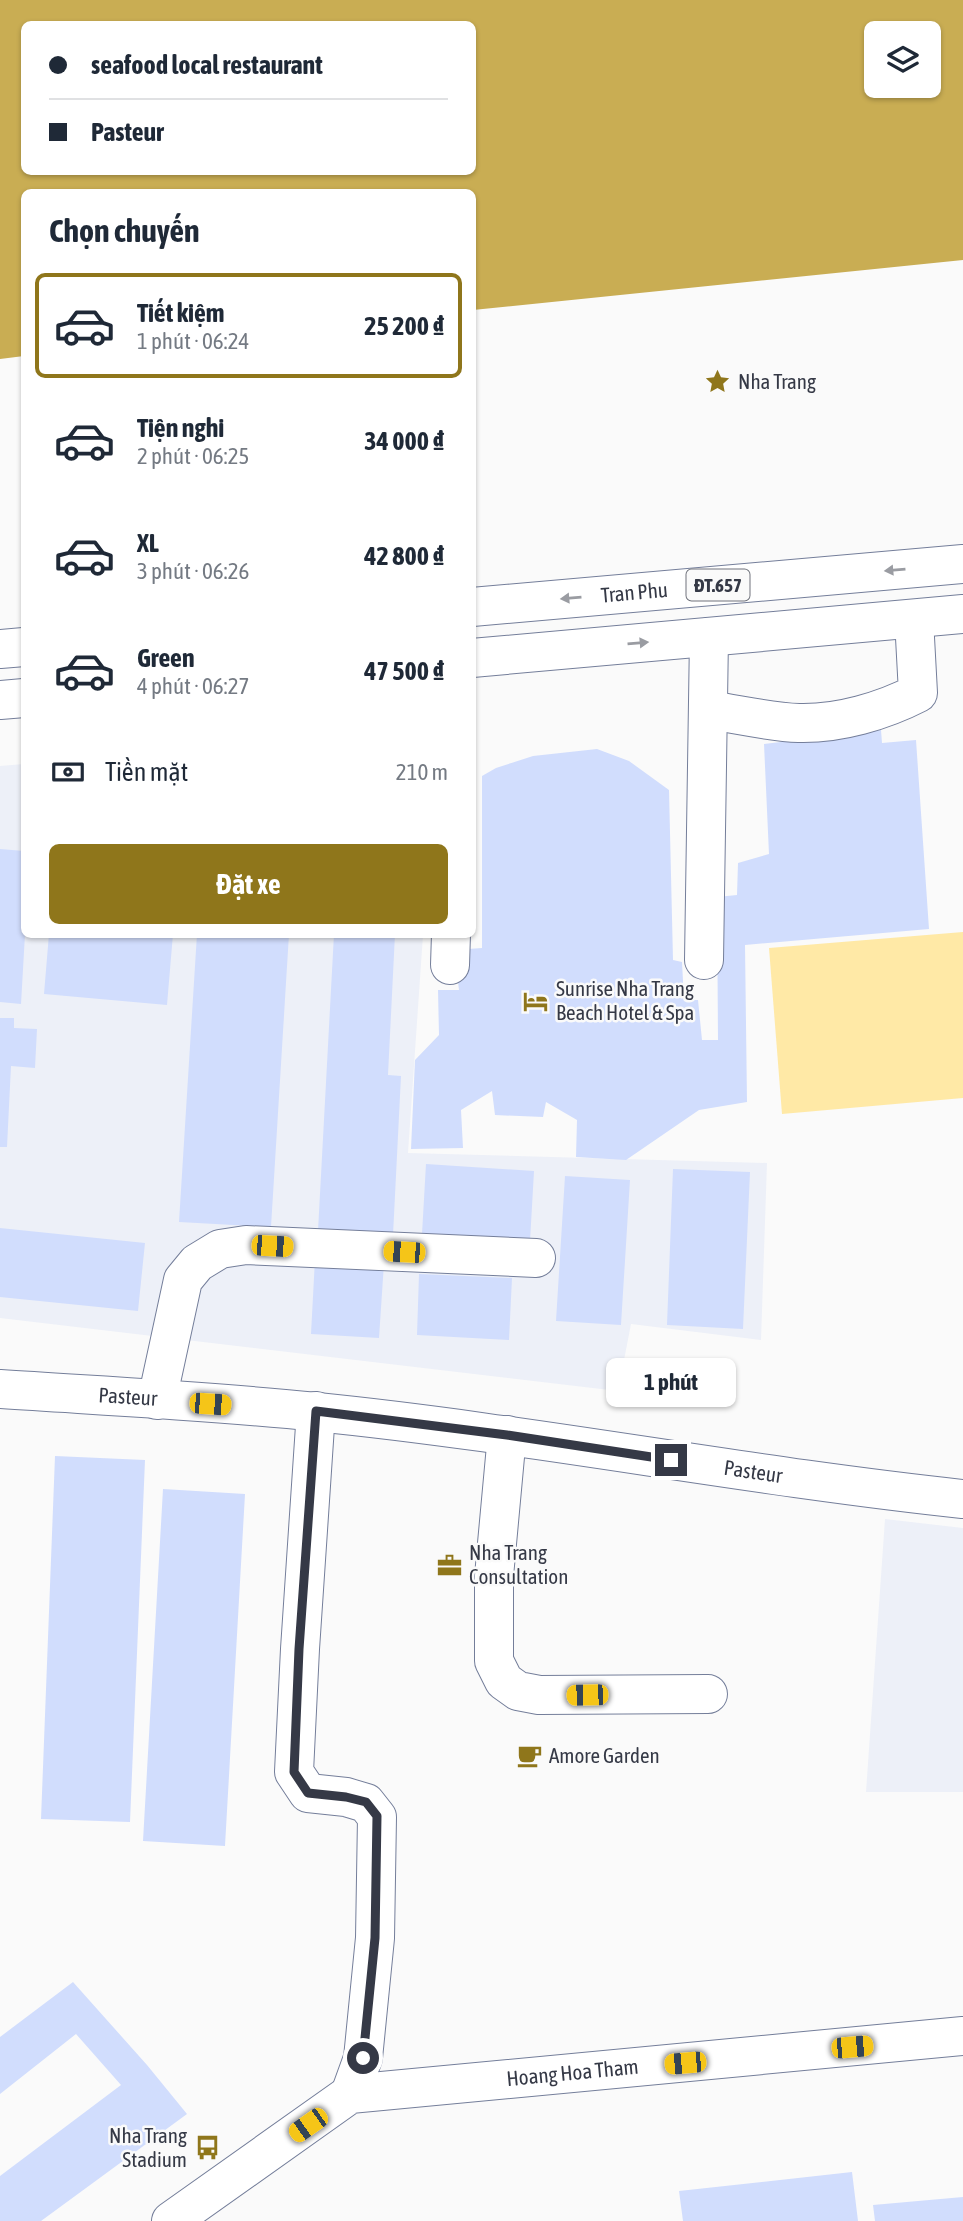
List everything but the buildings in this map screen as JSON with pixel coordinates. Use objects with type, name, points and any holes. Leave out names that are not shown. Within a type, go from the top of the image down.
[{"type":"street","name":"Tran Phu","points":[[476,607],[963,564]]},
{"type":"street","points":[[476,658],[963,614]]},
{"type":"street","points":[[708,710],[799,723],[845,718],[894,705],[918,693],[914,619]]},
{"type":"street","points":[[704,960],[709,637]]},
{"type":"street","points":[[0,649],[21,647]]},
{"type":"street","points":[[0,700],[21,698]]},
{"type":"street","points":[[156,1400],[183,1280],[197,1263],[220,1249],[246,1245],[536,1258]]},
{"type":"street","name":"Pasteur","points":[[0,1389],[316,1411],[507,1435],[863,1488],[963,1499]]},
{"type":"street","points":[[171,2221],[351,2094],[363,2058],[373,1951],[377,1816],[366,1802],[308,1793],[294,1772],[299,1649],[316,1411]]},
{"type":"street","points":[[507,1435],[494,1576],[494,1661],[503,1681],[517,1691],[539,1695],[708,1693]]},
{"type":"street","name":"Hoang Hoa Tham","points":[[351,2094],[963,2036]]},
{"type":"shaded area","points":[[0,0],[963,0],[963,260],[476,310],[476,189],[21,189],[21,356],[0,359]]},
{"type":"shaded area","points":[[21,764],[21,938],[423,938],[408,1153],[767,1163],[761,1340],[631,1324],[618,1391],[0,1318],[0,766]]},
{"type":"shaded area","points":[[963,932],[963,1098],[782,1114],[769,948]]},
{"type":"shaded area","points":[[885,1519],[963,1528],[963,1792],[866,1792]]},
{"type":"place","name":"Nha Trang","points":[[718,382]]},
{"type":"place","name":"Sunrise Nha Trang Beach Hotel & Spa","points":[[536,1001]]},
{"type":"place","name":"Nha Trang Consultation","points":[[449,1565]]},
{"type":"place","name":"Amore Garden","points":[[529,1756]]},
{"type":"place","name":"Nha Trang Stadium","points":[[207,2148]]},
{"type":"route","points":[[363,2058],[375,1938],[377,1816],[366,1802],[308,1793],[294,1772],[299,1649],[316,1411],[507,1435],[671,1460]]}]
